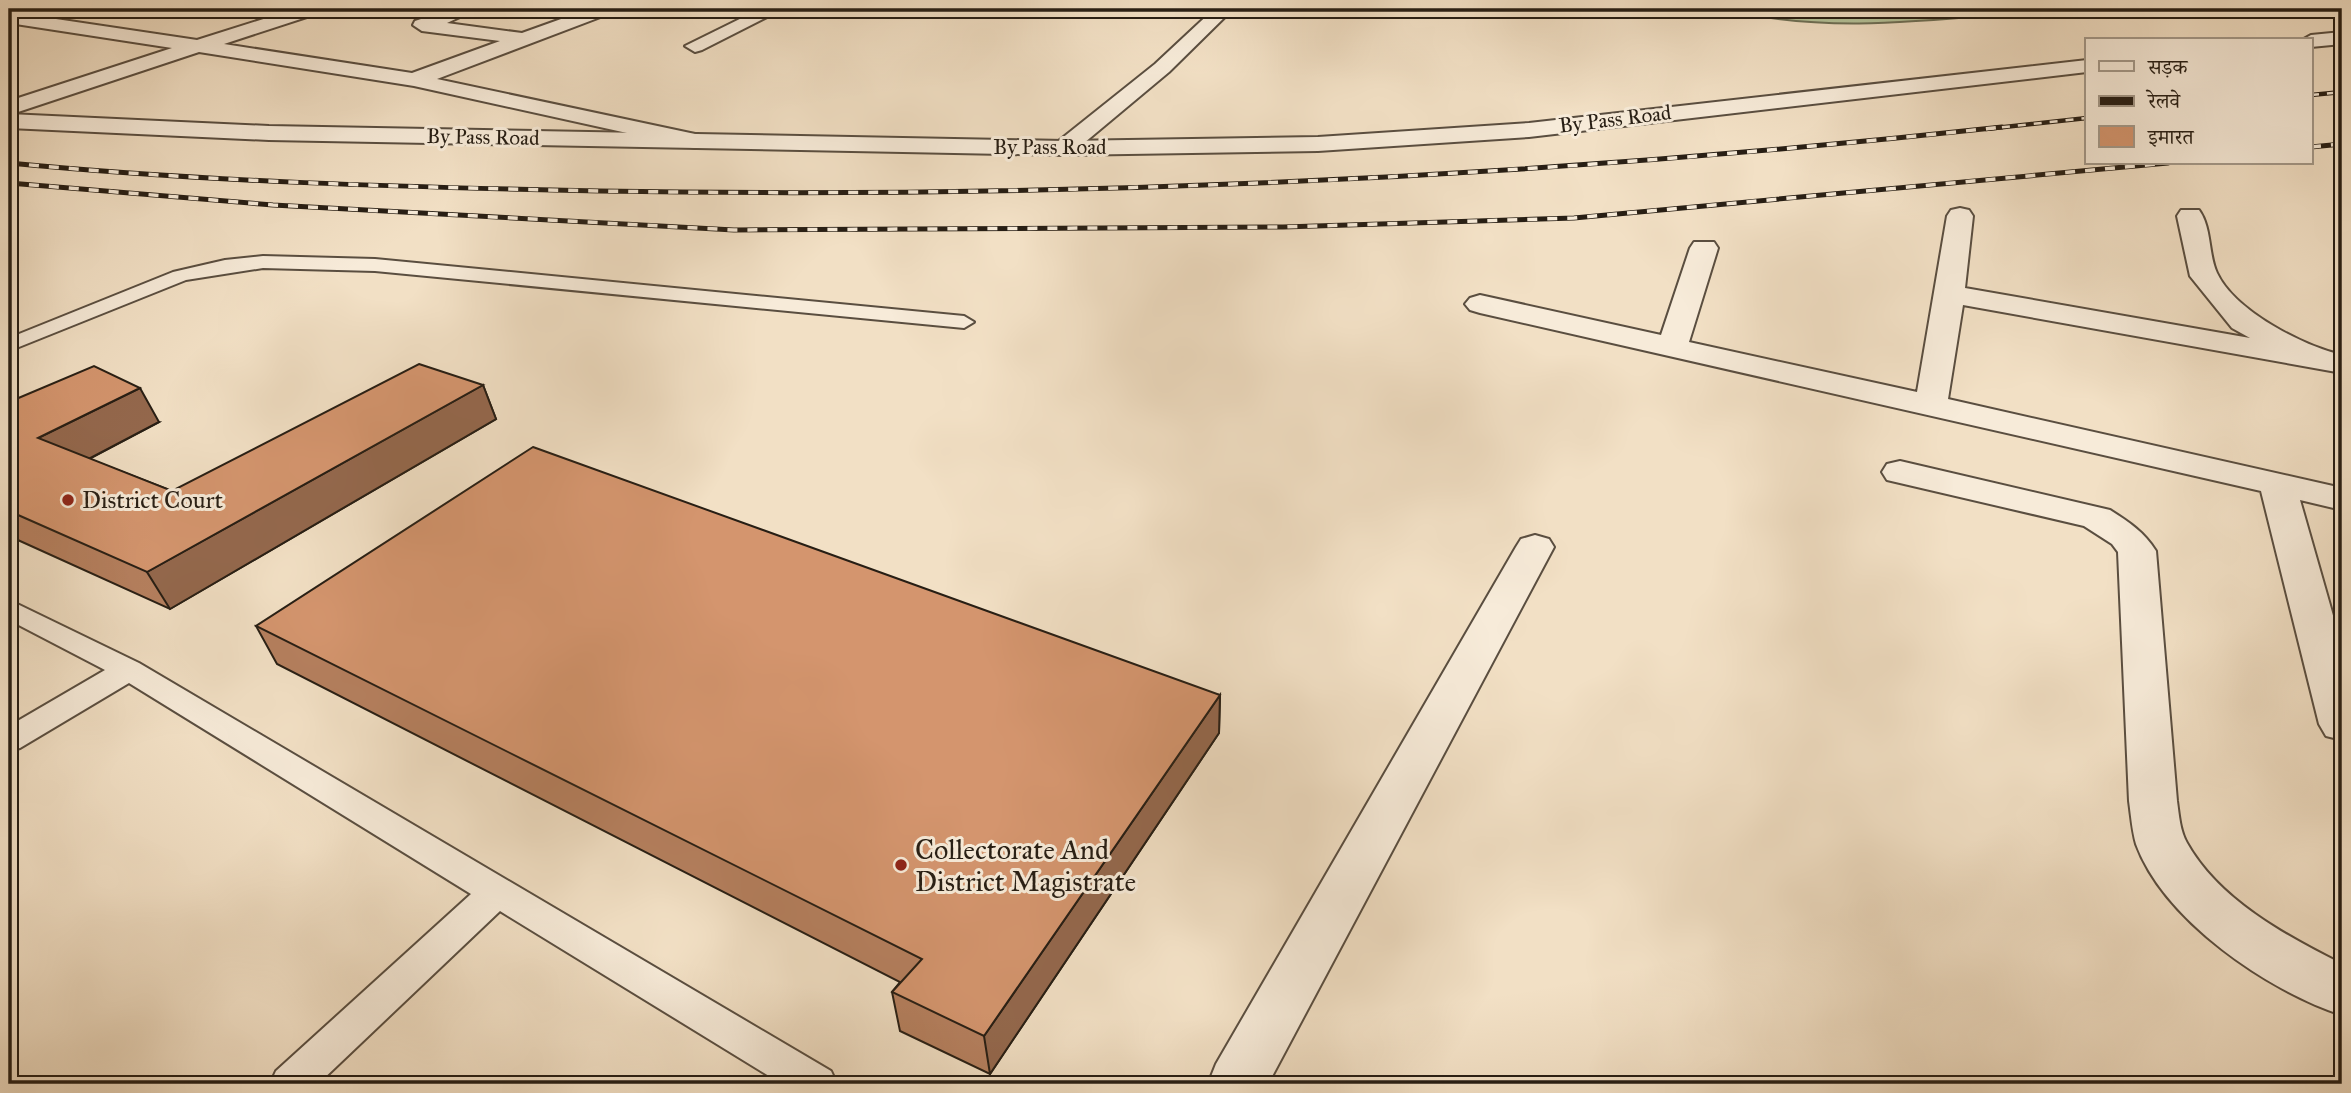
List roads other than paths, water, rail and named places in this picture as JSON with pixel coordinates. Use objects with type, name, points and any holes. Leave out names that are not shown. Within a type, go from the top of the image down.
[{"type":"street","points":[[9,108],[313,9]]},
{"type":"street","points":[[468,9],[422,25],[525,39]]},
{"type":"street","points":[[414,80],[605,9]]},
{"type":"street","points":[[695,47],[774,9]]},
{"type":"street","points":[[1064,148],[1161,68],[1224,9]]},
{"type":"street","points":[[28,38],[118,12]]},
{"type":"street","points":[[9,17],[414,80],[531,103],[695,141]]},
{"type":"street","points":[[2312,41],[2342,38]]},
{"type":"street","name":"By Pass Road","points":[[9,121],[269,133],[1064,148],[1318,144],[1529,130],[2085,66]]},
{"type":"street","points":[[1931,405],[1960,216]]},
{"type":"street","points":[[2190,216],[2204,276],[2243,322],[2327,361]]},
{"type":"street","points":[[1672,346],[1704,248]]},
{"type":"street","points":[[1950,294],[2327,361]]},
{"type":"street","points":[[1480,304],[2342,499]]},
{"type":"street","points":[[1900,472],[2096,518],[2124,536],[2137,551],[2153,801],[2163,850],[2192,889],[2234,927],[2292,966],[2342,991]]},
{"type":"street","points":[[2277,484],[2342,724]]},
{"type":"street","points":[[1237,1084],[1535,547]]},
{"type":"lane","points":[[9,345],[180,276],[225,266],[263,262],[375,265],[964,322]]},
{"type":"lane","points":[[9,609],[129,670],[817,1084]]},
{"type":"lane","points":[[9,740],[129,670]]},
{"type":"lane","points":[[290,1084],[497,892]]},
{"type":"railway","points":[[2312,95],[2342,92]]},
{"type":"railway","points":[[1986,129],[2085,118]]},
{"type":"railway","points":[[9,163],[157,175],[378,185],[600,191],[951,192],[1127,188],[1477,172],[1652,160],[2002,127]]},
{"type":"railway","points":[[2312,147],[2342,144]]},
{"type":"railway","points":[[9,183],[273,205],[734,230],[1283,227],[1574,218],[2157,164]]},
{"type":"place","name":"District Court","points":[[68,500]]},
{"type":"place","name":"Collectorate And District Magistrate","points":[[901,865]]}]
